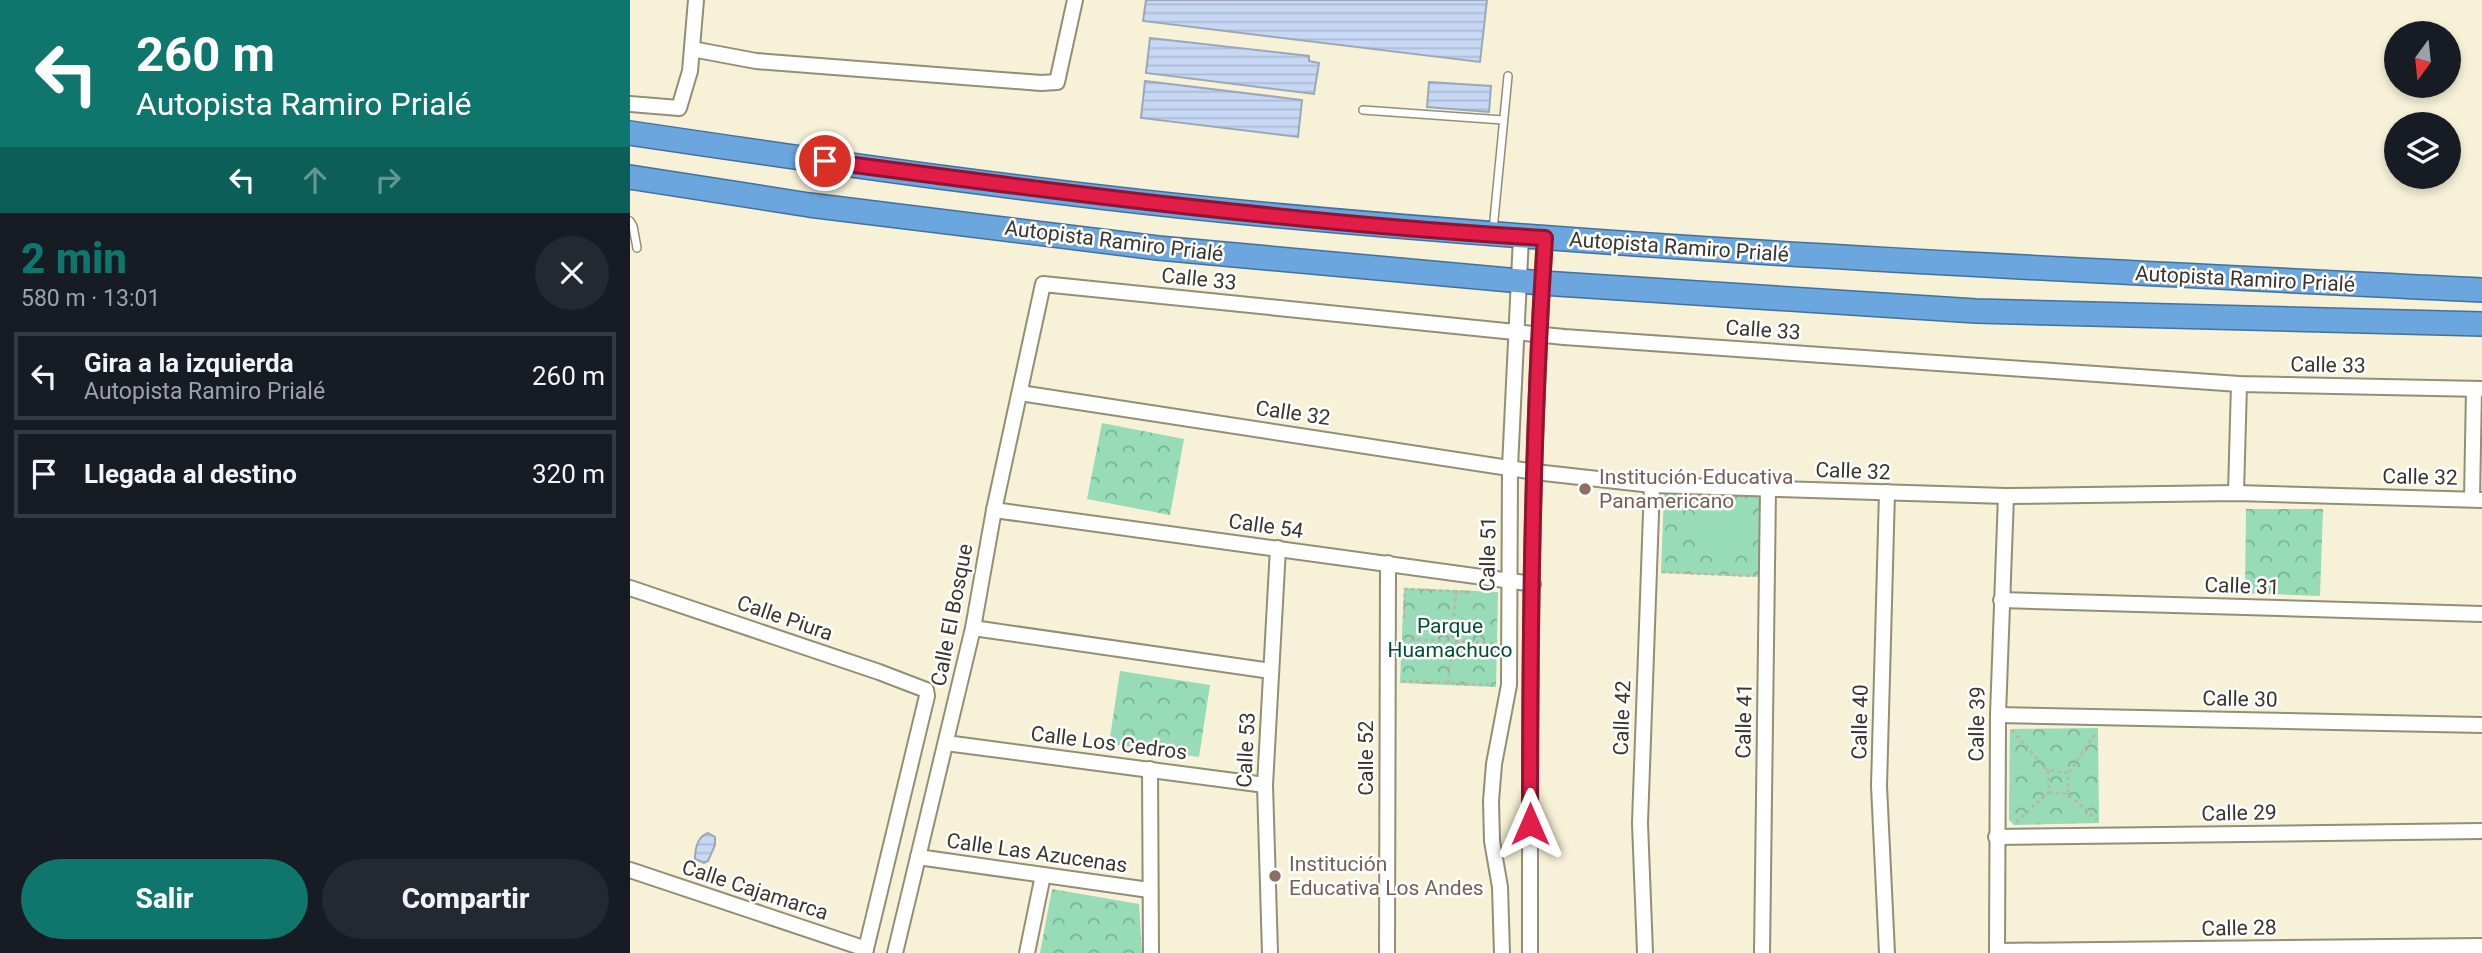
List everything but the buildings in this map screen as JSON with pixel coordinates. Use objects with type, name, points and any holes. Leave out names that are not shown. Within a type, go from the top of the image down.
[{"type":"highway","name":"Autopista Ramiro Prialé","points":[[630,133],[973,181],[1256,214],[1521,237],[1961,265],[2482,290]]},
{"type":"highway","name":"Autopista Ramiro Prialé","points":[[630,177],[809,205],[1158,248],[1542,283],[1976,311],[2482,324]]},
{"type":"street","points":[[630,104],[679,108],[687,88],[696,0]]},
{"type":"street","points":[[692,49],[756,61],[1041,83],[1057,82],[1075,0]]},
{"type":"street","name":"Calle 51","points":[[1502,953],[1500,887],[1492,841],[1491,801],[1494,764],[1509,685],[1510,467],[1521,237]]},
{"type":"street","points":[[1530,953],[1535,472],[1538,335],[1545,238]]},
{"type":"street","name":"Calle 33","points":[[1043,284],[1538,335],[2239,384],[2478,389]]},
{"type":"street","name":"Calle El Bosque","points":[[895,953],[973,628],[994,510],[1043,284]]},
{"type":"street","points":[[2236,493],[2239,384]]},
{"type":"street","points":[[2477,500],[2478,389]]},
{"type":"street","name":"Calle 32","points":[[1020,393],[1535,472],[1652,485],[2006,496],[2236,493],[2477,500]]},
{"type":"street","name":"Calle 42","points":[[1645,953],[1640,823],[1652,485]]},
{"type":"street","name":"Calle 41","points":[[1762,953],[1769,489]]},
{"type":"street","name":"Calle 40","points":[[1887,492],[1879,786],[1887,953]]},
{"type":"street","name":"Calle 39","points":[[1997,952],[1998,715],[2006,496]]},
{"type":"street","name":"Calle 54","points":[[994,510],[1533,583]]},
{"type":"street","name":"Calle 53","points":[[1270,953],[1265,785],[1278,548]]},
{"type":"street","name":"Calle 52","points":[[1387,953],[1388,564]]},
{"type":"street","name":"Calle Piura","points":[[630,588],[926,690]]},
{"type":"street","name":"Calle 31","points":[[2001,600],[2482,614]]},
{"type":"street","points":[[973,628],[1271,671]]},
{"type":"street","name":"Calle El Bosque","points":[[866,951],[927,696],[926,690]]},
{"type":"street","name":"Calle 30","points":[[1998,715],[2482,725]]},
{"type":"street","name":"Calle Los Cedros","points":[[946,743],[1265,785]]},
{"type":"street","points":[[1150,769],[1151,953]]},
{"type":"street","name":"Calle 29","points":[[1996,837],[2482,831]]},
{"type":"street","name":"Calle Las Azucenas","points":[[918,858],[1149,890]]},
{"type":"street","name":"Calle Cajamarca","points":[[630,870],[866,951]]},
{"type":"street","points":[[1027,953],[1043,875]]},
{"type":"street","name":"Calle 28","points":[[1997,952],[2482,946]]},
{"type":"lane","points":[[1492,234],[1508,76]]},
{"type":"lane","points":[[1363,110],[1503,120]]},
{"type":"lane","points":[[630,220],[637,248]]},
{"type":"path","points":[[1649,572],[1767,576]]},
{"type":"path","points":[[1404,627],[1405,589],[1484,592]]},
{"type":"path","points":[[1448,683],[1456,591]]},
{"type":"path","points":[[1403,639],[1447,641],[1447,637],[1453,641],[1496,643]]},
{"type":"path","points":[[1402,681],[1494,685]]},
{"type":"path","points":[[1998,715],[2048,770],[2068,773]]},
{"type":"path","points":[[2067,794],[2068,773],[2098,728]]},
{"type":"path","points":[[2014,825],[2049,792],[2048,770]]},
{"type":"path","points":[[2049,792],[2067,794],[2099,823]]},
{"type":"green space","points":[[1102,423],[1184,439],[1170,515],[1087,499]]},
{"type":"green space","points":[[1664,493],[1763,497],[1760,577],[1661,573]]},
{"type":"green space","points":[[1696,508],[1751,510],[1750,549],[1695,547]]},
{"type":"green space","points":[[2246,509],[2323,509],[2320,596],[2245,593]]},
{"type":"green space","name":"Parque Huamachuco","points":[[1404,588],[1498,592],[1496,687],[1400,683]]},
{"type":"green space","points":[[1120,671],[1210,685],[1199,757],[1109,744]]},
{"type":"green space","points":[[2098,728],[2099,823],[2014,825],[2009,820],[2010,729]]},
{"type":"green space","points":[[1052,889],[1139,904],[1142,953],[1040,953]]},
{"type":"water","points":[[1146,0],[1487,0],[1480,62],[1143,21]]},
{"type":"water","points":[[1150,38],[1309,56],[1309,61],[1319,63],[1314,94],[1146,73]]},
{"type":"water","points":[[1145,81],[1302,100],[1298,137],[1141,118]]},
{"type":"water","points":[[1429,82],[1491,86],[1489,112],[1427,107]]},
{"type":"water","points":[[708,833],[715,837],[715,845],[708,861],[704,863],[695,859],[695,851],[699,840]]},
{"type":"place","name":"Institución Educativa Panamericano","points":[[1585,489]]},
{"type":"place","name":"Institución Educativa Los Andes","points":[[1275,876]]},
{"type":"route","points":[[825,161],[1256,214],[1545,238],[1538,335],[1530,824]]}]
